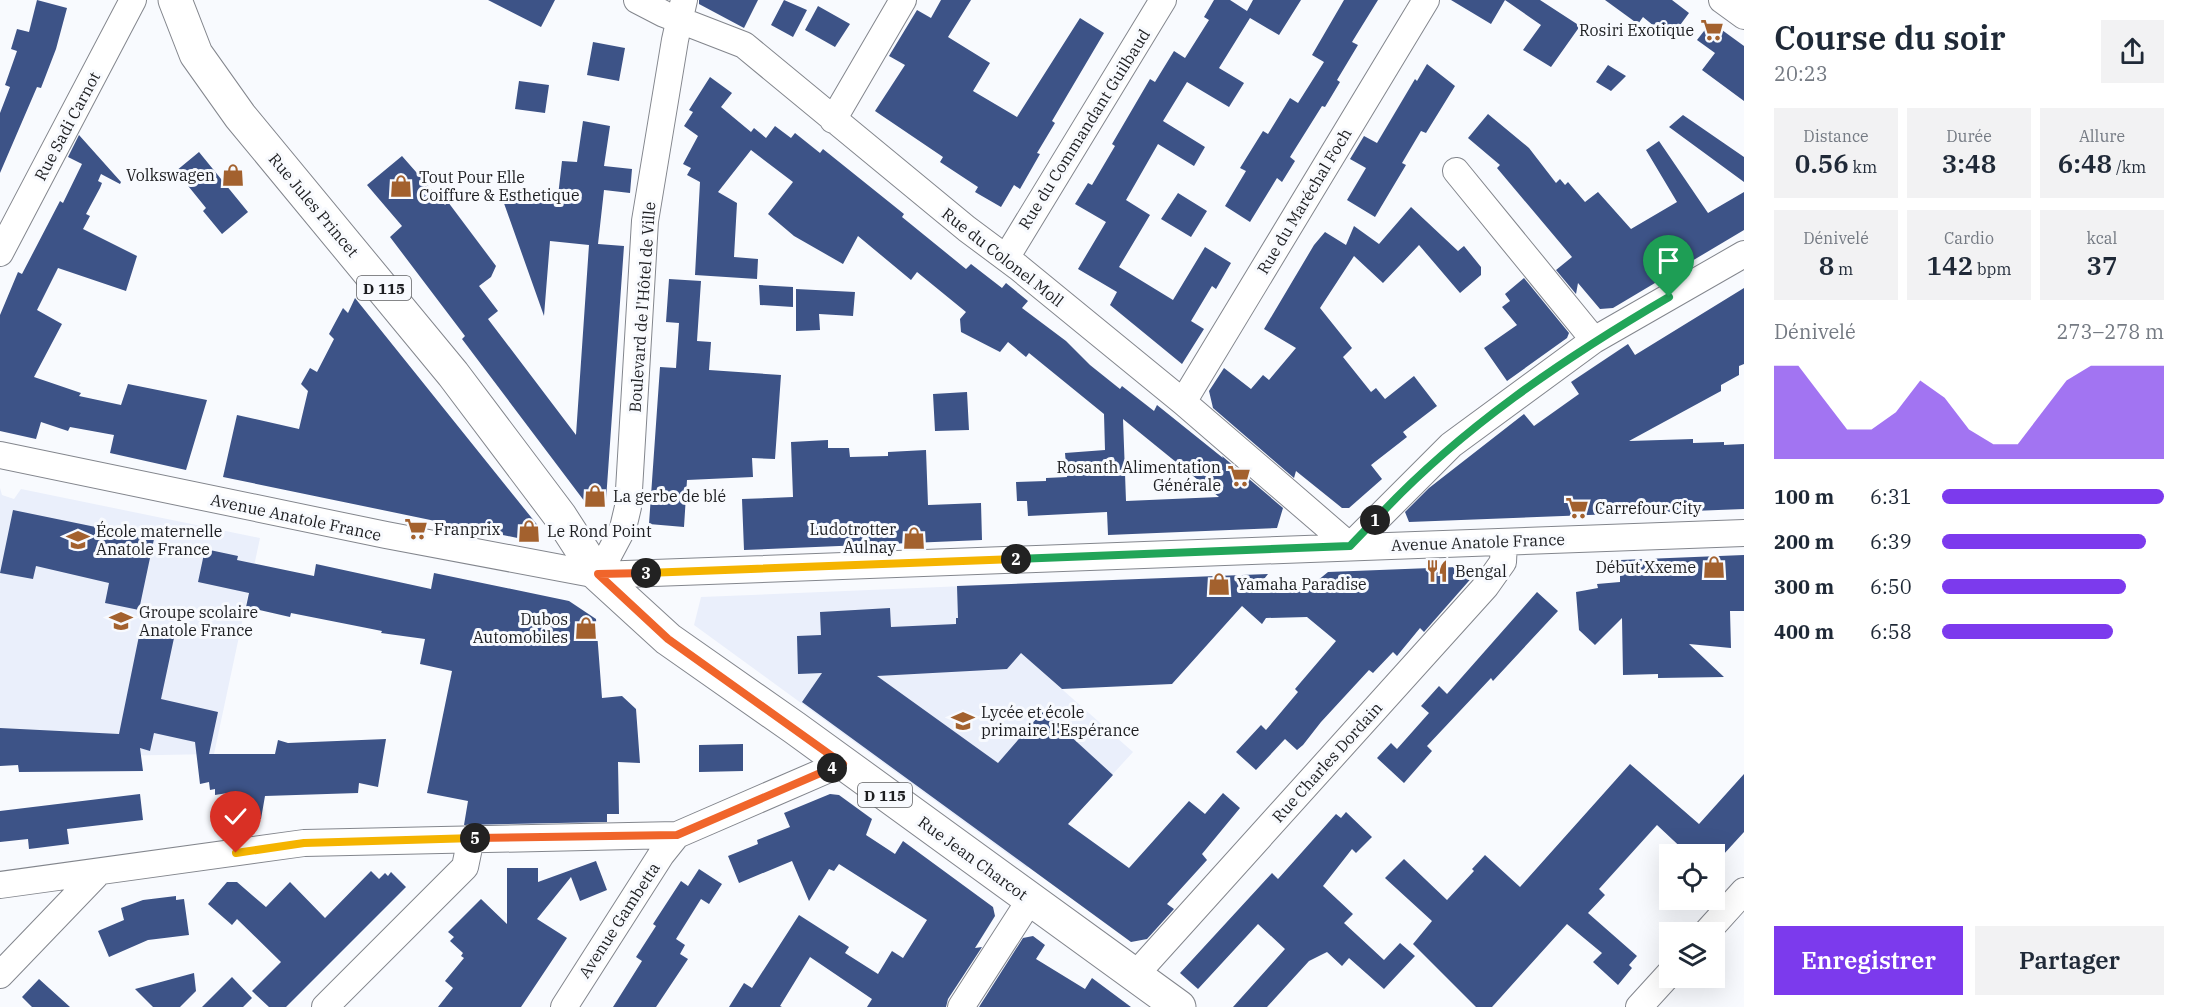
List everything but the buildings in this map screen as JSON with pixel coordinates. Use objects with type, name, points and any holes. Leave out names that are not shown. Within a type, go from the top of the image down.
[{"type":"main road","name":"Rue Jules Princet","points":[[175,0],[196,54],[240,116],[453,374],[560,516],[598,574]]},
{"type":"main road","name":"Rue Jean Charcot","points":[[598,574],[668,639],[1179,1007]]},
{"type":"street","name":"Rue Sadi Carnot","points":[[0,253],[133,0]]},
{"type":"street","name":"Rue du Colonel Moll","points":[[637,0],[682,10],[744,45],[833,120],[1183,402],[1350,546]]},
{"type":"street","points":[[833,120],[903,0]]},
{"type":"street","name":"Rue du Commandant Guilbaud","points":[[1005,258],[1163,0]]},
{"type":"street","name":"Rue du Maréchal Foch","points":[[1183,402],[1426,0]]},
{"type":"street","points":[[1722,0],[1744,16]]},
{"type":"street","name":"Boulevard de l'Hôtel de Ville","points":[[598,574],[623,528],[628,507],[645,221],[682,10]]},
{"type":"street","points":[[1456,171],[1594,340]]},
{"type":"street","points":[[1350,546],[1451,445],[1594,340],[1744,254]]},
{"type":"street","name":"Avenue Anatole France","points":[[0,456],[386,535],[598,574],[1744,533]]},
{"type":"street","name":"Rue Charles Dordain","points":[[1136,974],[1486,586],[1503,562],[1504,542]]},
{"type":"street","points":[[0,885],[304,843],[677,835],[843,764]]},
{"type":"street","name":"Avenue Gambetta","points":[[564,1007],[661,855],[677,835]]},
{"type":"street","points":[[325,1007],[465,867],[471,838]]},
{"type":"street","points":[[0,975],[98,873]]},
{"type":"street","points":[[1716,922],[1744,891]]},
{"type":"street","points":[[960,1007],[1030,900]]},
{"type":"street","points":[[1639,1007],[1659,986]]},
{"type":"shaded area","name":"Groupe scolaire Anatole France","points":[[0,488],[2,495],[14,499],[21,489],[260,538],[214,754],[0,758]]},
{"type":"shaded area","name":"Lycée et école primaire l'Espérance","points":[[1086,581],[1021,653],[1133,752],[1027,868],[694,625],[701,597]]},
{"type":"place","name":"Rosiri Exotique","points":[[1712,30]]},
{"type":"place","name":"Volkswagen","points":[[233,175]]},
{"type":"place","name":"Tout Pour Elle Coiffure & Esthetique","points":[[401,186]]},
{"type":"place","name":"Rosanth Alimentation Générale","points":[[1239,476]]},
{"type":"place","name":"La gerbe de blé","points":[[595,496]]},
{"type":"place","name":"Carrefour City","points":[[1577,508]]},
{"type":"place","name":"Franprix","points":[[416,529]]},
{"type":"place","name":"Le Rond Point","points":[[529,531]]},
{"type":"place","name":"Ludotrotter Aulnay","points":[[914,538]]},
{"type":"place","name":"École maternelle Anatole France","points":[[78,540]]},
{"type":"place","name":"Début Xxeme","points":[[1714,567]]},
{"type":"place","name":"Bengal","points":[[1437,571]]},
{"type":"place","name":"Yamaha Paradise","points":[[1219,584]]},
{"type":"place","name":"Groupe scolaire Anatole France","points":[[121,621]]},
{"type":"place","name":"Dubos Automobiles","points":[[586,628]]},
{"type":"place","name":"Lycée et école primaire l'Espérance","points":[[963,721]]},
{"type":"route","points":[[236,853],[304,843],[677,835],[843,764],[668,639],[598,574],[1350,546],[1451,445],[1594,340],[1669,297]]}]
